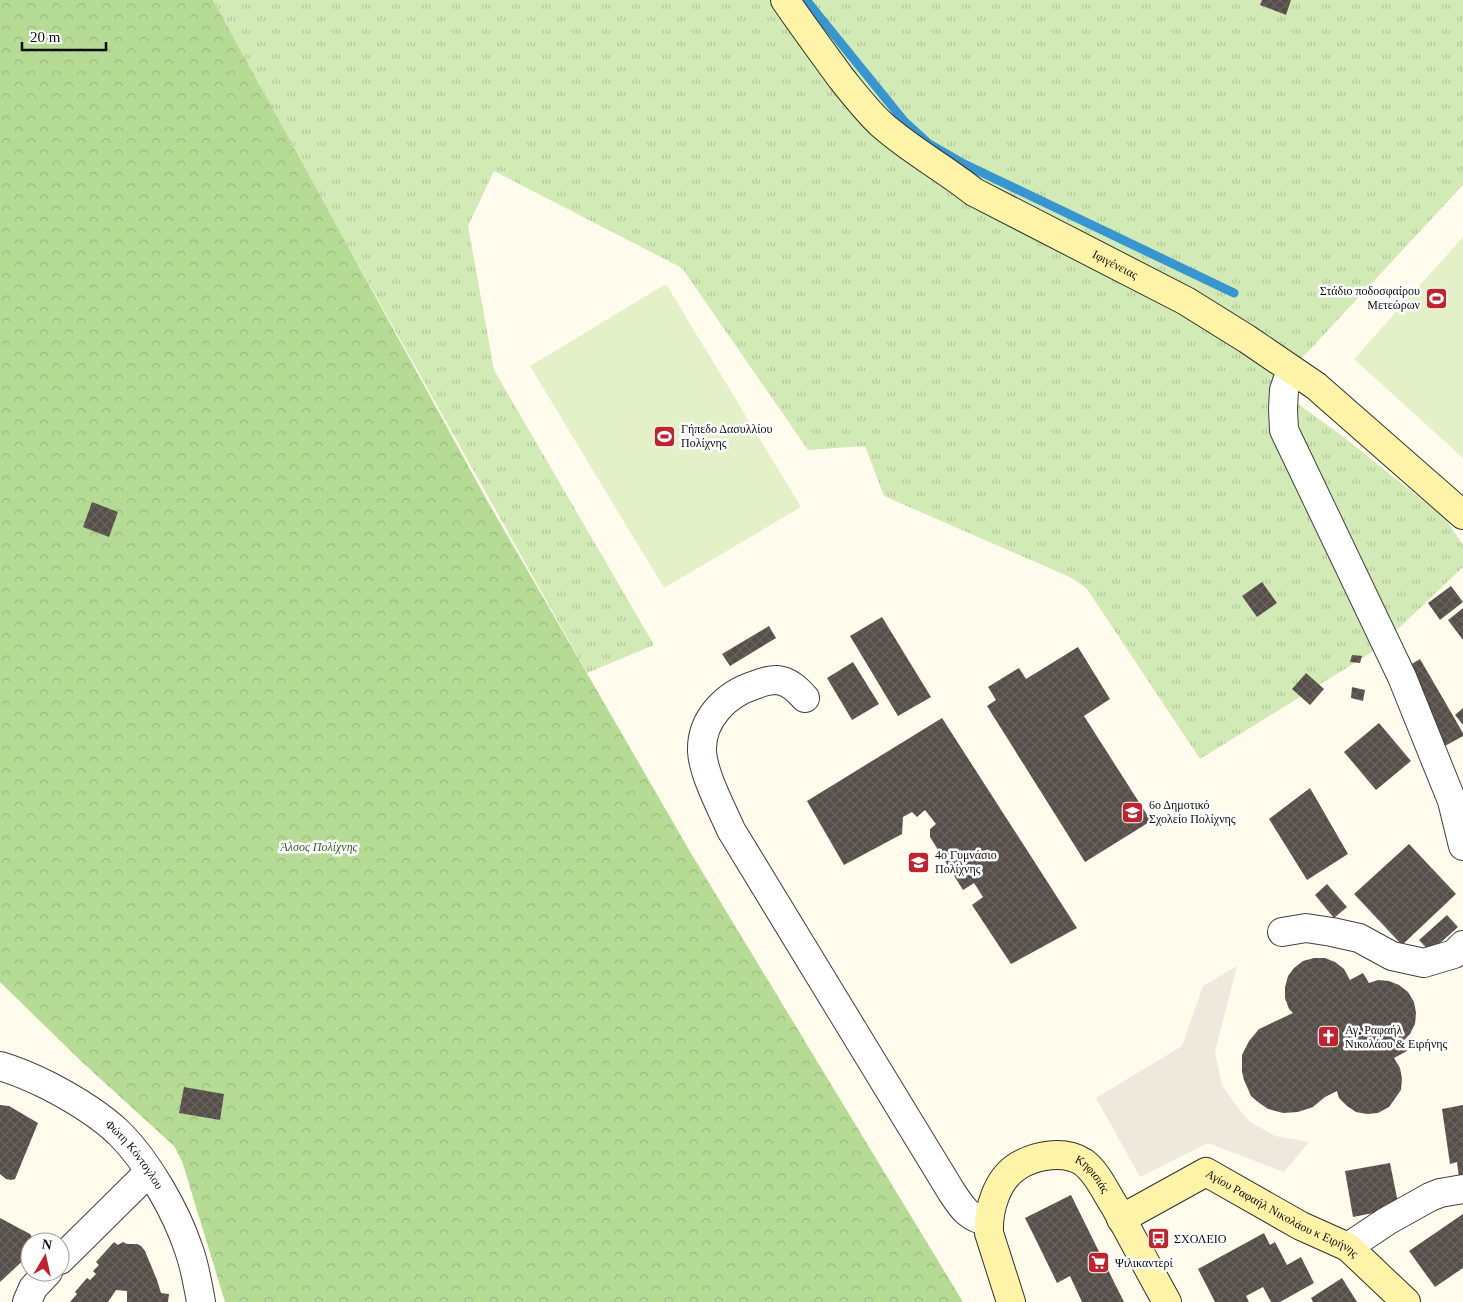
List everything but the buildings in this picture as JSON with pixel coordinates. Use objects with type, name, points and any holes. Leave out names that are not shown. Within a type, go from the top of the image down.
[{"type":"street","name":"Ιφιγένειας","points":[[785,0],[861,104],[904,143],[957,178],[974,192],[1186,301],[1247,338],[1316,386],[1463,515]]},
{"type":"street","points":[[1291,370],[1284,390],[1282,409],[1284,430],[1402,676],[1452,800],[1463,846]]},
{"type":"street","points":[[805,698],[792,685],[777,680],[761,682],[750,686],[725,701],[712,716],[704,733],[702,753],[707,775],[731,830],[951,1191],[970,1216],[988,1222],[991,1242],[1011,1302]]},
{"type":"street","points":[[1282,932],[1306,928],[1332,932],[1359,938],[1392,956],[1424,962],[1454,954],[1463,945]]},
{"type":"street","name":"Φώτη Κόντογλου","points":[[0,1066],[22,1073],[64,1094],[117,1132],[135,1151],[150,1172],[175,1215],[183,1233],[192,1260],[201,1302]]},
{"type":"street","name":"Κηφισιάς","points":[[988,1222],[992,1203],[999,1187],[1014,1168],[1024,1162],[1051,1155],[1075,1158],[1090,1169],[1098,1180],[1167,1302]]},
{"type":"street","points":[[70,1250],[150,1172]]},
{"type":"street","name":"Αγίου Ραφαήλ Νικολάου κ Ειρήνης","points":[[1121,1219],[1206,1172],[1301,1226],[1348,1247],[1406,1302]]},
{"type":"street","points":[[1348,1247],[1387,1221],[1430,1197],[1463,1188]]},
{"type":"street","points":[[27,1302],[33,1288],[39,1282]]},
{"type":"green space","name":"Άλσος Πολίχνης","points":[[0,0],[213,0],[489,504],[692,855],[963,1302],[225,1302],[182,1161],[174,1146],[81,1061],[0,982]]},
{"type":"green space","points":[[213,0],[1463,0],[1463,185],[1291,370],[1272,385],[1341,435],[1445,518],[1463,545],[1463,567],[1377,649],[1200,759],[1087,589],[1072,578],[884,496],[865,446],[808,450],[682,268],[494,171],[468,226],[494,370],[654,645],[587,673],[330,214]]},
{"type":"green space","name":"Στάδιο ποδοσφαίρου Μετεώρων","points":[[1463,237],[1463,458],[1354,359]]},
{"type":"green space","name":"Γήπεδο Δασυλλίου Πολίχνης","points":[[666,284],[801,507],[664,588],[530,366]]},
{"type":"shaded area","points":[[1237,966],[1215,1052],[1222,1085],[1250,1122],[1275,1136],[1309,1142],[1284,1172],[1208,1143],[1140,1177],[1096,1098],[1182,1046],[1203,986]]},
{"type":"waterway","points":[[806,0],[904,121],[929,144],[962,163],[1234,293]]},
{"type":"place","name":"Στάδιο ποδοσφαίρου Μετεώρων","points":[[1436,298]]},
{"type":"place","name":"Γήπεδο Δασυλλίου Πολίχνης","points":[[665,436]]},
{"type":"place","name":"6ο Δημοτικό Σχολείο Πολίχνης","points":[[1133,812]]},
{"type":"place","name":"4ο Γυμνάσιο Πολίχνης","points":[[919,862]]},
{"type":"place","name":"Αγ. Ραφαήλ Νικολάου & Ειρήνης","points":[[1329,1037]]},
{"type":"place","name":"ΣΧΟΛΕΙΟ","points":[[1158,1239]]},
{"type":"place","name":"Ψιλικαντερί","points":[[1099,1263]]}]
